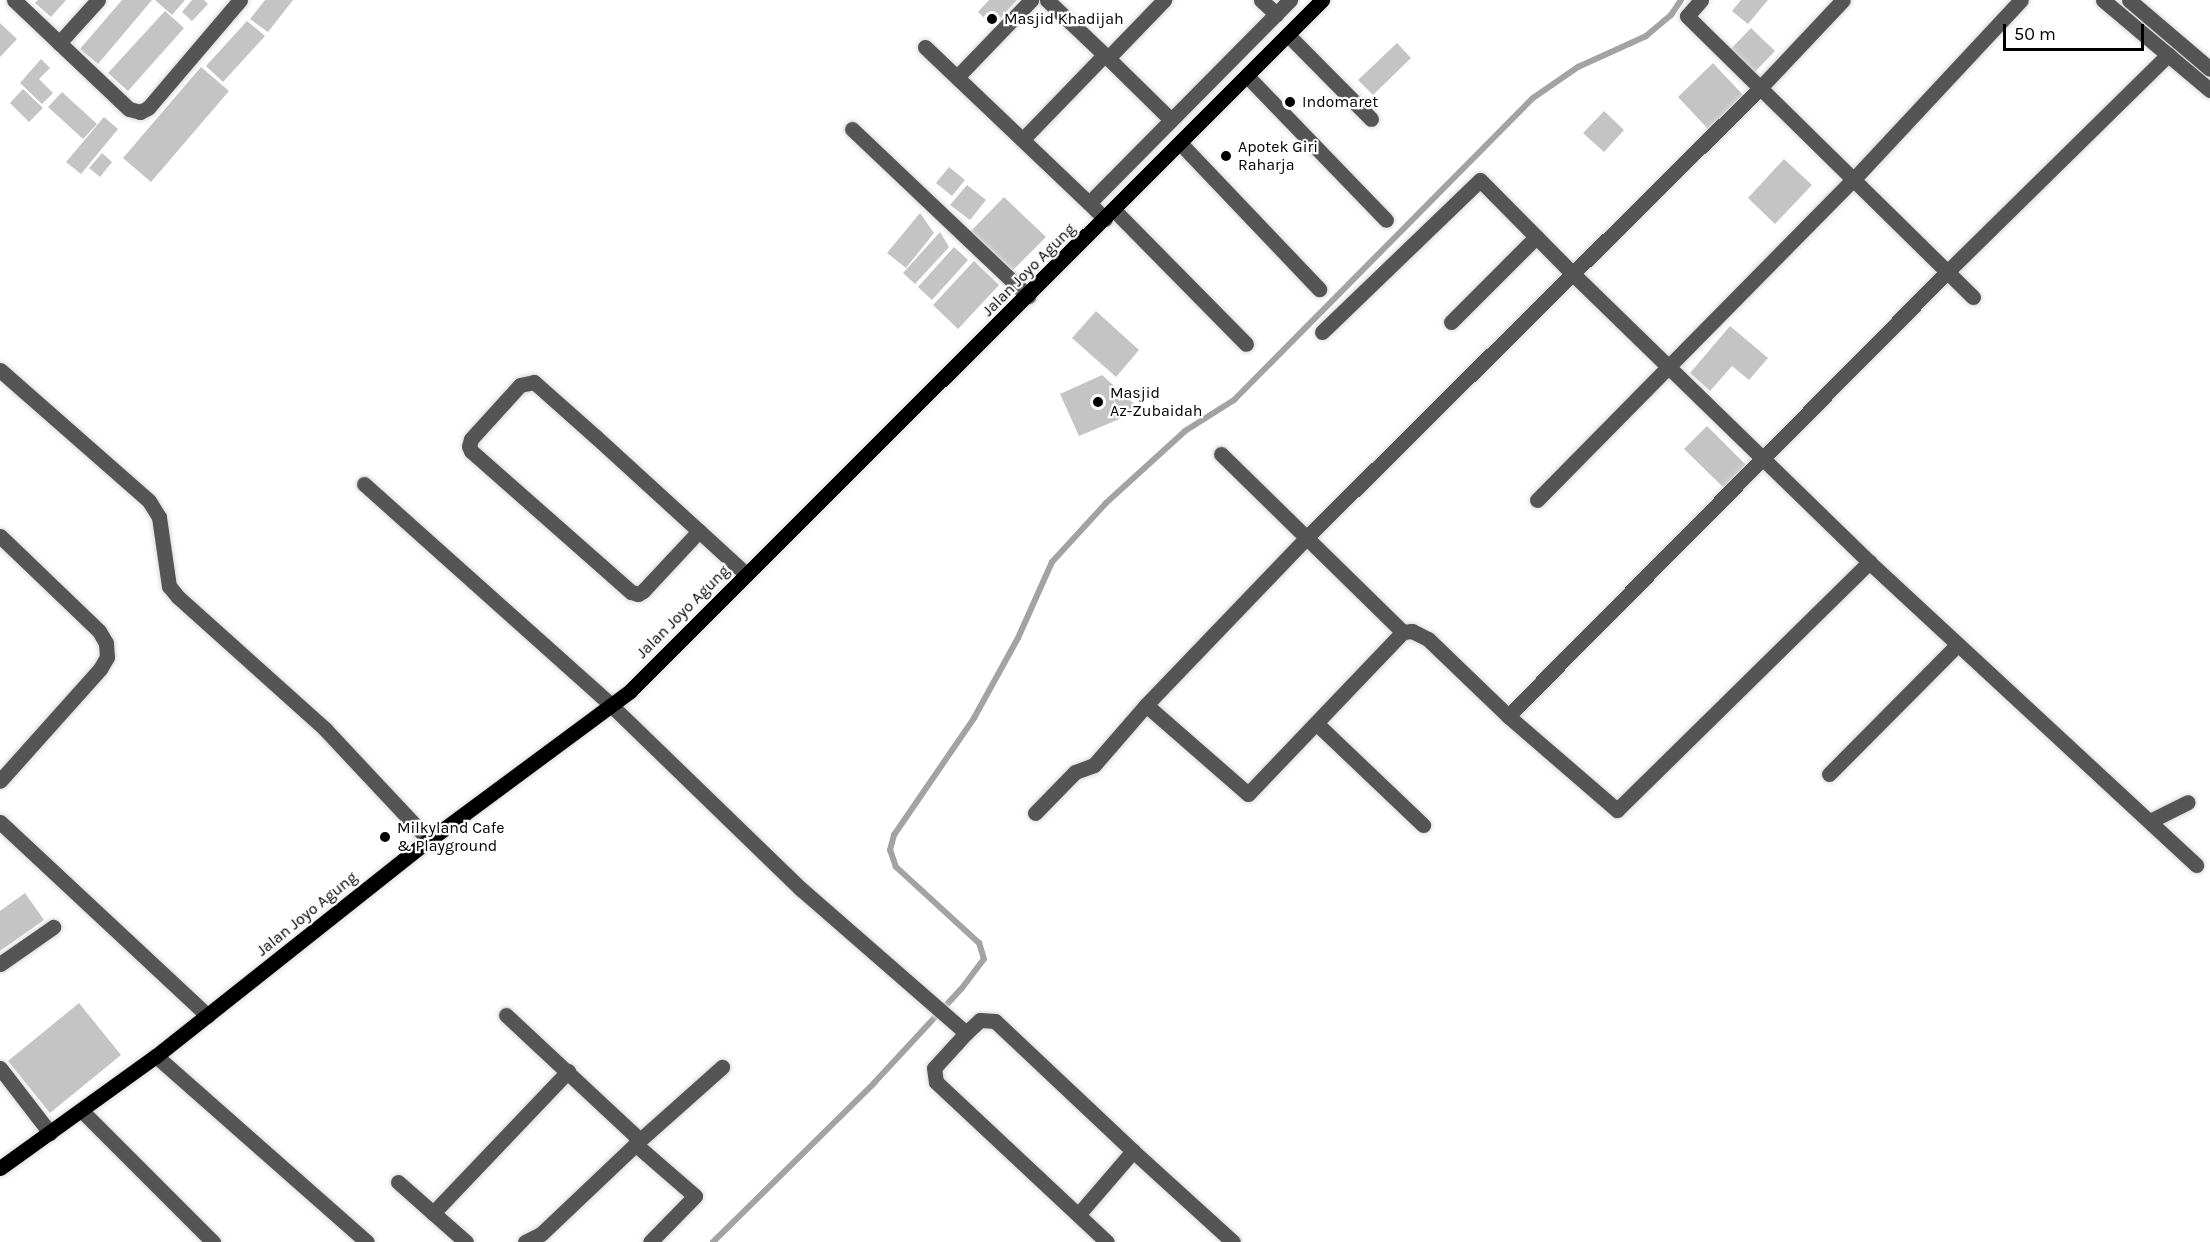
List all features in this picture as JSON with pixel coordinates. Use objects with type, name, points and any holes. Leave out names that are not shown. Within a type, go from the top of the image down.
[{"type":"main road","name":"Jalan Joyo Agung","points":[[0,1168],[156,1056],[429,840],[630,691],[1322,0]]},
{"type":"street","points":[[14,0],[129,109],[140,112],[148,108],[240,0]]},
{"type":"street","points":[[59,43],[98,0]]},
{"type":"street","points":[[957,77],[1031,0]]},
{"type":"street","points":[[1047,0],[1171,120]]},
{"type":"street","points":[[1023,139],[1164,0]]},
{"type":"street","points":[[1262,0],[1276,14]]},
{"type":"street","points":[[1089,203],[1290,0]]},
{"type":"street","points":[[1701,0],[1687,16],[1973,297]]},
{"type":"street","points":[[1035,813],[1075,771],[1094,765],[1146,705],[1305,539],[1759,89],[1843,0]]},
{"type":"street","points":[[1537,500],[1852,180],[2021,0]]},
{"type":"street","points":[[2103,0],[2210,90]]},
{"type":"street","points":[[2134,1],[2210,69]]},
{"type":"street","points":[[1288,35],[1371,119]]},
{"type":"street","points":[[925,46],[1089,203],[1109,215],[1246,344]]},
{"type":"street","points":[[1508,716],[1947,272],[2168,55]]},
{"type":"street","points":[[1247,76],[1386,220]]},
{"type":"street","points":[[852,129],[1028,296]]},
{"type":"street","points":[[1180,143],[1318,289]]},
{"type":"street","points":[[1322,332],[1480,180],[1572,273],[1869,562],[2196,865]]},
{"type":"street","points":[[1451,322],[1536,237]]},
{"type":"street","points":[[0,370],[149,501],[159,518],[169,586],[178,597],[325,729],[429,840]]},
{"type":"street","points":[[699,531],[643,591],[638,594],[632,592],[471,452],[469,446],[471,439],[520,385],[534,382],[699,531],[746,574]]},
{"type":"street","points":[[1221,454],[1305,539],[1403,632]]},
{"type":"street","points":[[364,484],[612,706],[801,889],[966,1033]]},
{"type":"street","points":[[0,537],[99,631],[106,643],[107,657],[100,669],[0,781]]},
{"type":"street","points":[[1146,705],[1248,794],[1403,632],[1412,631],[1428,639],[1508,716],[1617,810],[1869,562]]},
{"type":"street","points":[[1829,774],[1958,645]]},
{"type":"street","points":[[1316,723],[1423,825]]},
{"type":"street","points":[[2150,821],[2188,802]]},
{"type":"street","points":[[0,822],[208,1016]]},
{"type":"street","points":[[0,964],[52,927]]},
{"type":"street","points":[[506,1015],[568,1071],[694,1196],[650,1242]]},
{"type":"street","points":[[1107,1242],[936,1082],[934,1068],[980,1020],[995,1021],[1233,1242]]},
{"type":"street","points":[[156,1056],[367,1242]]},
{"type":"street","points":[[525,1242],[540,1234],[722,1067]]},
{"type":"street","points":[[0,1068],[50,1133]]},
{"type":"street","points":[[433,1213],[568,1071]]},
{"type":"street","points":[[81,1110],[213,1242]]},
{"type":"street","points":[[1078,1215],[1133,1151]]},
{"type":"street","points":[[398,1182],[466,1242]]},
{"type":"building","points":[[38,0],[66,0],[51,17],[35,3]]},
{"type":"building","points":[[122,0],[152,0],[98,64],[80,49]]},
{"type":"building","points":[[155,0],[185,0],[172,15]]},
{"type":"building","points":[[192,0],[204,0],[208,4],[192,21],[182,12]]},
{"type":"building","points":[[265,0],[293,0],[268,32],[250,19]]},
{"type":"building","name":"Masjid Khadijah","points":[[989,0],[1017,0],[993,26],[978,12]]},
{"type":"building","points":[[1741,0],[1768,0],[1748,24],[1732,11]]},
{"type":"building","points":[[165,11],[184,28],[128,91],[108,73]]},
{"type":"building","points":[[247,21],[265,36],[223,82],[206,66]]},
{"type":"building","points":[[0,23],[17,39],[0,57]]},
{"type":"building","points":[[1751,28],[1775,51],[1751,76],[1727,53]]},
{"type":"building","points":[[1397,43],[1411,58],[1373,95],[1358,80]]},
{"type":"building","points":[[41,59],[50,68],[39,79],[53,93],[42,104],[20,83]]},
{"type":"building","points":[[1713,63],[1744,96],[1709,130],[1678,97]]},
{"type":"building","points":[[201,67],[229,91],[151,182],[123,158]]},
{"type":"building","points":[[23,89],[43,108],[29,122],[10,103]]},
{"type":"building","points":[[62,92],[97,124],[83,139],[48,107]]},
{"type":"building","points":[[1604,111],[1624,130],[1604,152],[1583,133]]},
{"type":"building","points":[[104,117],[118,129],[81,174],[66,162]]},
{"type":"building","points":[[102,153],[112,162],[100,177],[89,168]]},
{"type":"building","points":[[1784,159],[1812,185],[1775,224],[1748,198]]},
{"type":"building","points":[[949,167],[965,180],[952,196],[936,183]]},
{"type":"building","points":[[967,185],[986,200],[970,220],[950,205]]},
{"type":"building","points":[[1004,197],[1046,237],[1013,270],[971,231]]},
{"type":"building","points":[[920,213],[934,233],[906,268],[887,253]]},
{"type":"building","points":[[940,232],[949,247],[915,284],[903,273]]},
{"type":"building","points":[[954,247],[968,260],[932,300],[918,287]]},
{"type":"building","points":[[974,261],[999,285],[958,329],[933,305]]},
{"type":"building","points":[[1096,311],[1139,350],[1116,377],[1072,338]]},
{"type":"building","points":[[1730,326],[1768,358],[1749,380],[1732,366],[1710,391],[1690,373]]},
{"type":"building","name":"Masjid Az-Zubaidah","points":[[1102,375],[1141,410],[1079,436],[1060,394]]},
{"type":"building","points":[[1707,426],[1746,465],[1724,488],[1684,449]]},
{"type":"building","points":[[25,893],[44,920],[0,951],[0,911]]},
{"type":"building","points":[[79,1003],[121,1055],[50,1113],[8,1061]]},
{"type":"waterway","points":[[713,1242],[874,1083],[962,988],[984,959],[979,943],[896,867],[890,850],[894,835],[974,718],[1018,638],[1052,562],[1106,503],[1185,431],[1234,400],[1533,98],[1578,67],[1646,36],[1671,15],[1681,0]]},
{"type":"place","name":"Masjid Khadijah","points":[[992,19]]},
{"type":"place","name":"Indomaret","points":[[1290,102]]},
{"type":"place","name":"Apotek Giri Raharja","points":[[1226,156]]},
{"type":"place","name":"Masjid Az-Zubaidah","points":[[1098,402]]},
{"type":"place","name":"Milkyland Cafe & Playground","points":[[385,837]]}]
